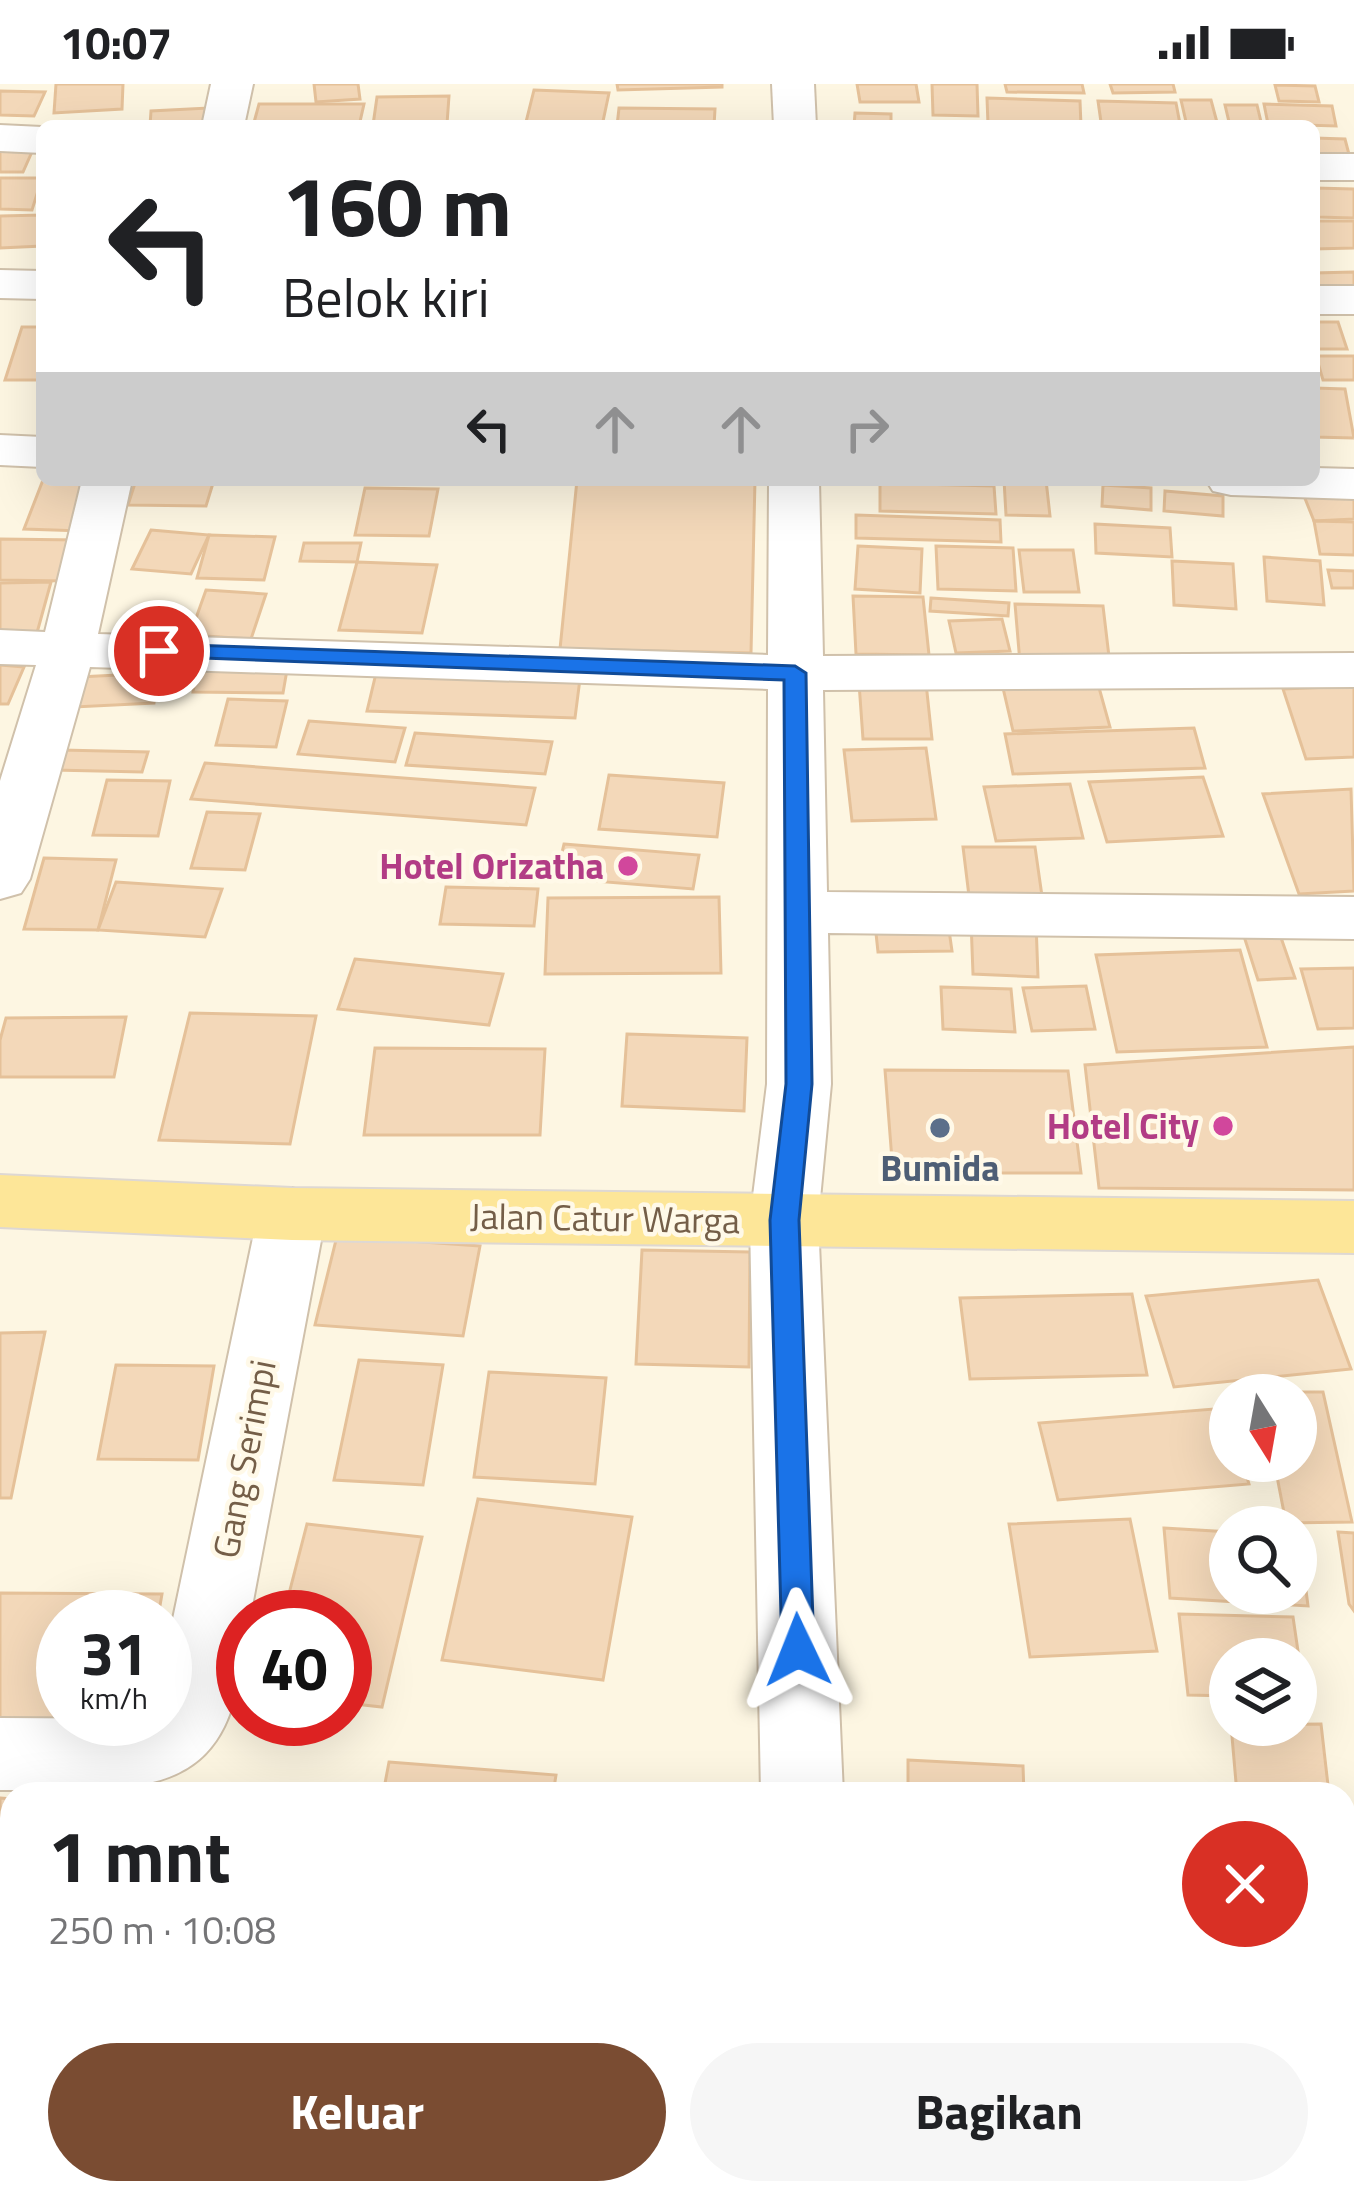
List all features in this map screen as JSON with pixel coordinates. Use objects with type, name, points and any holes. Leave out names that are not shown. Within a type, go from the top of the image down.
[{"type":"main road","name":"Jalan Catur Warga","points":[[0,1201],[292,1214],[1354,1227]]},
{"type":"street","points":[[225,120],[232,84]]},
{"type":"street","points":[[793,84],[795,120]]},
{"type":"street","points":[[0,138],[36,140]]},
{"type":"street","points":[[1320,166],[1354,166]]},
{"type":"street","points":[[0,284],[36,285]]},
{"type":"street","points":[[1320,300],[1354,300]]},
{"type":"street","points":[[0,450],[36,452]]},
{"type":"street","points":[[1320,483],[1354,484]]},
{"type":"street","points":[[0,879],[68,648],[106,486]]},
{"type":"street","points":[[794,486],[799,1084],[784,1220],[802,1782]]},
{"type":"street","points":[[0,647],[795,673],[1354,670]]},
{"type":"street","points":[[800,912],[1354,918]]},
{"type":"street","name":"Gang Serimpi","points":[[0,1754],[135,1754],[176,1734],[196,1697],[292,1214]]},
{"type":"building","points":[[56,84],[123,84],[122,109],[54,113]]},
{"type":"building","points":[[314,84],[358,84],[360,99],[316,102]]},
{"type":"building","points":[[617,84],[722,84],[722,87],[618,90]]},
{"type":"building","points":[[857,84],[916,84],[919,102],[860,102]]},
{"type":"building","points":[[932,84],[977,84],[978,116],[933,115]]},
{"type":"building","points":[[1005,84],[1082,84],[1084,93],[1007,92]]},
{"type":"building","points":[[1110,84],[1173,84],[1175,92],[1113,93]]},
{"type":"building","points":[[1275,85],[1315,86],[1319,102],[1279,101]]},
{"type":"building","points":[[534,90],[609,93],[603,120],[526,120]]},
{"type":"building","points":[[0,91],[45,92],[34,116],[0,115]]},
{"type":"building","points":[[449,96],[447,120],[374,120],[377,97]]},
{"type":"building","points":[[987,98],[1080,101],[1081,120],[988,120]]},
{"type":"building","points":[[1181,100],[1211,100],[1216,120],[1186,120]]},
{"type":"building","points":[[1098,101],[1176,103],[1179,120],[1101,120]]},
{"type":"building","points":[[259,104],[364,104],[360,120],[255,120]]},
{"type":"building","points":[[1264,104],[1332,106],[1336,126],[1320,126],[1320,120],[1267,120]]},
{"type":"building","points":[[1225,105],[1257,105],[1261,120],[1229,120]]},
{"type":"building","points":[[208,108],[207,120],[150,120],[151,111]]},
{"type":"building","points":[[619,108],[715,109],[714,120],[618,120]]},
{"type":"building","points":[[855,113],[891,114],[891,120],[854,120]]},
{"type":"building","points":[[1320,138],[1345,139],[1351,162],[1320,161]]},
{"type":"building","points":[[0,144],[35,145],[23,172],[0,172]]},
{"type":"building","points":[[0,178],[36,178],[32,210],[0,209]]},
{"type":"building","points":[[1320,188],[1354,189],[1354,218],[1320,217]]},
{"type":"building","points":[[36,215],[36,246],[0,248],[0,216]]},
{"type":"building","points":[[1320,221],[1354,221],[1354,248],[1320,249]]},
{"type":"building","points":[[1354,272],[1354,296],[1320,297],[1320,273]]},
{"type":"building","points":[[1320,322],[1338,322],[1347,349],[1320,349]]},
{"type":"building","points":[[22,327],[36,327],[36,380],[5,380]]},
{"type":"building","points":[[1320,356],[1354,356],[1354,380],[1323,380]]},
{"type":"building","points":[[1320,388],[1345,389],[1354,438],[1320,437]]},
{"type":"building","points":[[41,486],[98,486],[83,531],[24,529]]},
{"type":"building","points":[[134,486],[212,486],[206,506],[128,505]]},
{"type":"building","points":[[576,486],[755,486],[751,653],[560,649]]},
{"type":"building","points":[[880,486],[994,486],[996,514],[880,511]]},
{"type":"building","points":[[1004,486],[1047,486],[1050,516],[1006,515]]},
{"type":"building","points":[[1103,486],[1151,488],[1151,510],[1102,506]]},
{"type":"building","points":[[365,488],[438,489],[429,536],[355,535]]},
{"type":"building","points":[[1165,491],[1223,496],[1223,516],[1164,511]]},
{"type":"building","points":[[1354,494],[1354,519],[1314,521],[1304,496]]},
{"type":"building","points":[[856,515],[1000,520],[1001,542],[856,538]]},
{"type":"building","points":[[1314,521],[1354,522],[1354,555],[1320,554]]},
{"type":"building","points":[[1095,524],[1170,528],[1172,557],[1096,553]]},
{"type":"building","points":[[151,530],[209,535],[191,574],[132,569]]},
{"type":"building","points":[[209,535],[275,537],[264,580],[197,578]]},
{"type":"building","points":[[0,539],[78,540],[65,581],[0,580]]},
{"type":"building","points":[[304,543],[361,543],[357,562],[300,561]]},
{"type":"building","points":[[858,546],[922,549],[920,593],[855,589]]},
{"type":"building","points":[[936,546],[1013,548],[1016,591],[938,589]]},
{"type":"building","points":[[1019,550],[1073,550],[1079,592],[1024,592]]},
{"type":"building","points":[[1264,557],[1320,561],[1324,605],[1267,601]]},
{"type":"building","points":[[1172,561],[1233,564],[1236,609],[1174,605]]},
{"type":"building","points":[[357,562],[437,565],[422,633],[339,630]]},
{"type":"building","points":[[1328,570],[1354,571],[1354,588],[1332,588]]},
{"type":"building","points":[[51,582],[35,640],[0,641],[0,583]]},
{"type":"building","points":[[206,590],[266,594],[251,639],[190,635]]},
{"type":"building","points":[[853,596],[923,597],[929,655],[856,654]]},
{"type":"building","points":[[931,598],[1009,603],[1008,616],[930,611]]},
{"type":"building","points":[[1015,604],[1103,606],[1110,665],[1020,663]]},
{"type":"building","points":[[1002,619],[1010,651],[956,653],[949,621]]},
{"type":"building","points":[[198,664],[288,664],[283,693],[193,692]]},
{"type":"building","points":[[0,665],[24,667],[8,704],[0,704]]},
{"type":"building","points":[[378,665],[581,671],[575,718],[367,711]]},
{"type":"building","points":[[157,673],[154,703],[75,707],[79,677]]},
{"type":"building","points":[[859,683],[926,683],[932,739],[863,739]]},
{"type":"building","points":[[1098,684],[1110,727],[1013,731],[1003,688]]},
{"type":"building","points":[[1354,686],[1354,757],[1306,759],[1283,689]]},
{"type":"building","points":[[228,699],[287,701],[276,747],[216,745]]},
{"type":"building","points":[[309,721],[405,728],[395,762],[298,754]]},
{"type":"building","points":[[1194,728],[1205,768],[1013,774],[1005,734]]},
{"type":"building","points":[[415,733],[552,742],[545,774],[406,765]]},
{"type":"building","points":[[926,748],[936,819],[852,821],[844,750]]},
{"type":"building","points":[[61,750],[148,752],[142,772],[54,770]]},
{"type":"building","points":[[205,763],[535,788],[526,825],[191,799]]},
{"type":"building","points":[[609,775],[724,783],[717,837],[599,829]]},
{"type":"building","points":[[1203,777],[1223,836],[1107,842],[1089,782]]},
{"type":"building","points":[[107,780],[170,781],[158,836],[93,835]]},
{"type":"building","points":[[1070,784],[1083,838],[996,841],[984,787]]},
{"type":"building","points":[[1351,789],[1354,891],[1299,894],[1263,794]]},
{"type":"building","points":[[207,812],[260,814],[245,870],[191,868]]},
{"type":"building","name":"Hotel Orizatha","points":[[564,844],[699,855],[693,889],[556,878]]},
{"type":"building","points":[[963,847],[1035,847],[1042,896],[969,896]]},
{"type":"building","points":[[44,858],[116,860],[98,930],[24,929]]},
{"type":"building","points":[[116,882],[222,889],[205,937],[98,930]]},
{"type":"building","points":[[446,887],[538,889],[534,926],[440,924]]},
{"type":"building","points":[[719,897],[721,973],[545,974],[548,898]]},
{"type":"building","points":[[971,921],[1036,923],[1038,977],[973,974]]},
{"type":"building","points":[[948,923],[952,951],[878,952],[875,924]]},
{"type":"building","points":[[1277,926],[1295,978],[1258,980],[1241,927]]},
{"type":"building","points":[[1240,950],[1267,1047],[1117,1052],[1096,955]]},
{"type":"building","points":[[355,959],[503,974],[489,1025],[338,1009]]},
{"type":"building","points":[[1354,968],[1354,1028],[1318,1029],[1301,969]]},
{"type":"building","points":[[1086,986],[1095,1029],[1032,1031],[1023,988]]},
{"type":"building","points":[[941,987],[1011,989],[1015,1032],[943,1029]]},
{"type":"building","points":[[190,1013],[316,1016],[290,1144],[159,1140]]},
{"type":"building","points":[[126,1017],[114,1077],[0,1077],[0,1040],[6,1018]]},
{"type":"building","points":[[627,1034],[747,1038],[744,1111],[622,1106]]},
{"type":"building","name":"Hotel City","points":[[1354,1047],[1354,1190],[1099,1188],[1085,1065]]},
{"type":"building","points":[[375,1048],[545,1049],[540,1135],[364,1135]]},
{"type":"building","points":[[885,1070],[1068,1071],[1081,1173],[893,1173]]},
{"type":"building","points":[[337,1236],[480,1246],[463,1336],[315,1325]]},
{"type":"building","points":[[642,1250],[750,1252],[749,1367],[636,1364]]},
{"type":"building","points":[[1318,1280],[1351,1369],[1209,1374],[1209,1383],[1174,1387],[1146,1296]]},
{"type":"building","points":[[1132,1294],[1147,1375],[970,1379],[960,1298]]},
{"type":"building","points":[[45,1332],[11,1498],[0,1498],[0,1333]]},
{"type":"building","points":[[359,1360],[443,1365],[423,1485],[334,1480]]},
{"type":"building","points":[[116,1365],[214,1366],[198,1460],[98,1459]]},
{"type":"building","points":[[489,1372],[606,1378],[595,1484],[474,1477]]},
{"type":"building","points":[[1317,1392],[1323,1392],[1352,1522],[1317,1523],[1317,1506],[1283,1506],[1278,1482],[1317,1482]]},
{"type":"building","points":[[1209,1409],[1209,1482],[1249,1484],[1058,1500],[1039,1423]]},
{"type":"building","points":[[478,1499],[632,1517],[603,1680],[442,1660]]},
{"type":"building","points":[[1130,1519],[1157,1651],[1030,1657],[1009,1524]]},
{"type":"building","points":[[307,1524],[422,1537],[382,1707],[372,1706],[372,1590],[290,1590]]},
{"type":"building","points":[[1164,1528],[1209,1531],[1209,1600],[1170,1598]]},
{"type":"building","points":[[1338,1532],[1354,1533],[1354,1611],[1349,1604]]},
{"type":"building","points":[[0,1593],[36,1593],[36,1722],[0,1726]]},
{"type":"building","points":[[1179,1614],[1293,1617],[1296,1638],[1209,1638],[1209,1696],[1188,1695]]},
{"type":"building","points":[[1317,1724],[1321,1724],[1328,1782],[1236,1782],[1233,1746],[1317,1746]]},
{"type":"building","points":[[908,1760],[1023,1766],[1024,1782],[908,1782]]},
{"type":"building","points":[[389,1762],[556,1775],[555,1782],[385,1782]]},
{"type":"place","name":"Hotel Orizatha","points":[[628,866]]},
{"type":"place","name":"Hotel City","points":[[1223,1126]]},
{"type":"place","name":"Bumida","points":[[940,1128]]},
{"type":"route","points":[[159,651],[795,673],[799,1084],[784,1220],[798,1650]]}]
